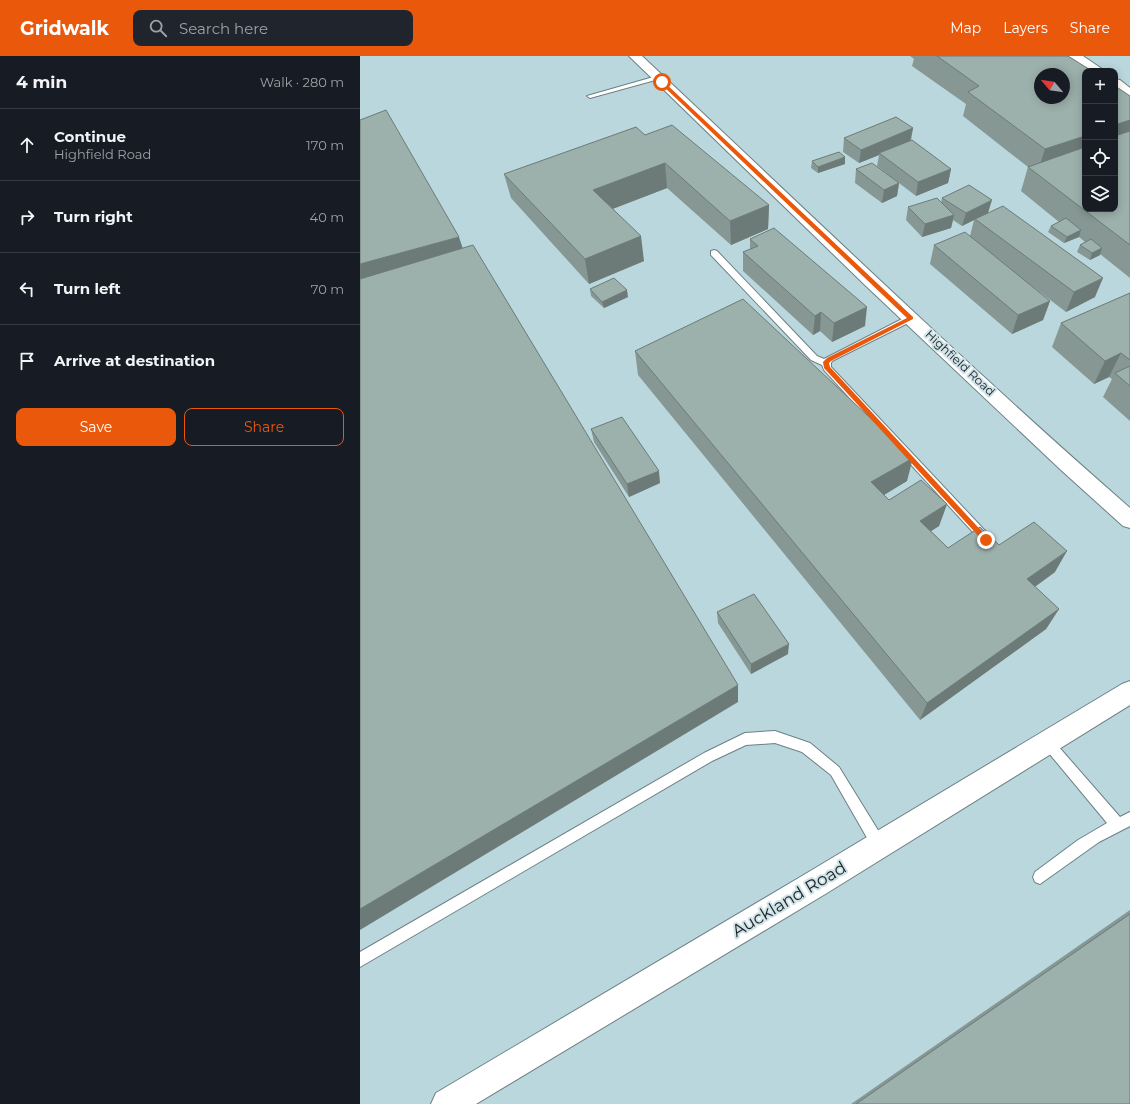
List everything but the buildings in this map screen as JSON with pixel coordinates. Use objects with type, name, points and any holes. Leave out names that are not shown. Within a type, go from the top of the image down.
[{"type":"street","name":"Highfield Road","points":[[635,56],[911,318],[1068,465],[1130,520]]},
{"type":"street","points":[[1074,56],[1093,68]]},
{"type":"street","points":[[1118,85],[1130,95]]},
{"type":"street","name":"Auckland Road","points":[[446,1104],[879,845],[1130,692]]},
{"type":"lane","points":[[590,96],[657,78]]},
{"type":"lane","points":[[714,253],[814,358],[826,362],[830,372],[986,540]]},
{"type":"lane","points":[[826,362],[829,359],[911,318]]},
{"type":"lane","points":[[360,960],[701,761],[745,739],[775,737],[806,747],[835,771],[879,845]]},
{"type":"lane","points":[[1040,877],[1090,840],[1124,822],[1047,742]]},
{"type":"shaded area","points":[[360,56],[1130,56],[1130,1104],[360,1104]]},
{"type":"route","points":[[662,82],[911,318],[829,359],[826,362],[827,368],[986,540]]}]
